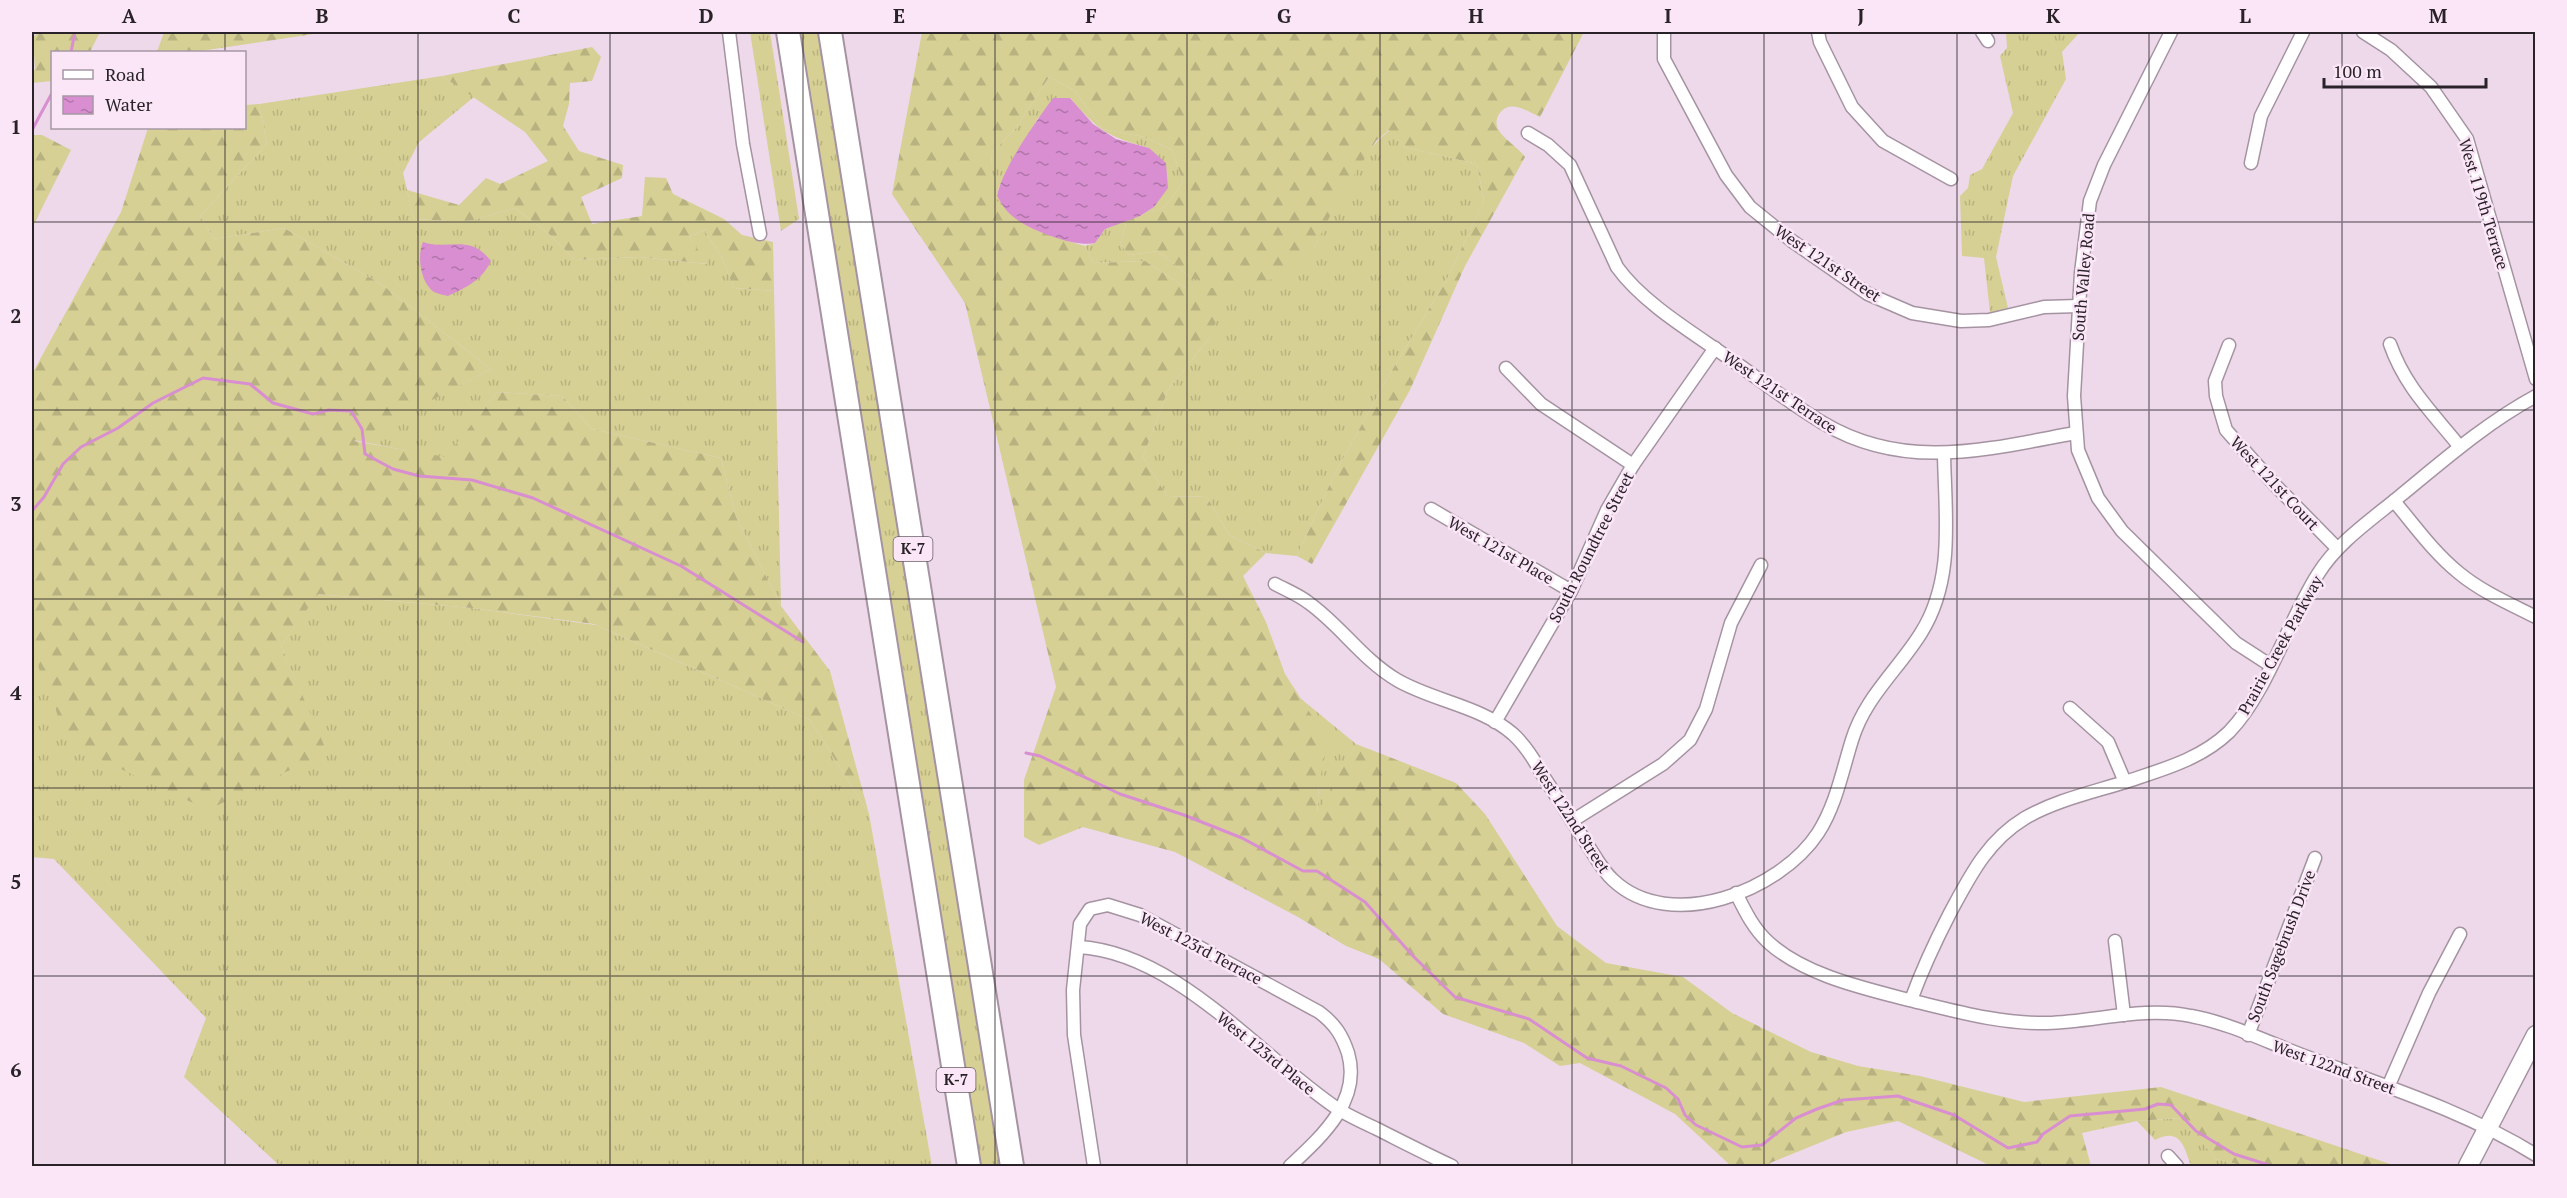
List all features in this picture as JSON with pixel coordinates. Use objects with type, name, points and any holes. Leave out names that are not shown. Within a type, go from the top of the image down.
[{"type":"highway","name":"K-7","points":[[788,32],[969,1167]]},
{"type":"highway","name":"K-7","points":[[830,32],[1012,1167]]},
{"type":"street","points":[[729,32],[743,144],[760,234]]},
{"type":"street","name":"West 121st Street","points":[[1664,32],[1664,59],[1726,174],[1750,207],[1792,241],[1868,294],[1912,314],[1961,321],[1989,320],[2044,307],[2079,306]]},
{"type":"street","points":[[1818,32],[1820,42],[1852,107],[1867,124],[1883,141],[1951,179]]},
{"type":"street","name":"South Valley Road","points":[[2075,433],[2074,396],[2086,217],[2093,191],[2171,32]]},
{"type":"street","points":[[2252,163],[2261,116],[2303,32]]},
{"type":"street","name":"West 119th Terrace","points":[[2363,32],[2391,50],[2431,87],[2467,139],[2535,379]]},
{"type":"street","name":"West 121st Terrace","points":[[1528,133],[1548,145],[1570,165],[1617,267],[1627,281],[1715,348],[1822,423],[1876,446],[1907,453],[1944,454],[1988,449],[2075,433]]},
{"type":"street","points":[[2390,344],[2399,369],[2415,393],[2460,447]]},
{"type":"street","name":"West 121st Court","points":[[2229,345],[2215,381],[2216,396],[2226,430],[2275,485],[2337,548]]},
{"type":"street","name":"South Roundtree Street","points":[[1495,722],[1571,591],[1607,510],[1633,465],[1715,348]]},
{"type":"street","points":[[1506,368],[1541,404],[1633,465]]},
{"type":"street","name":"Prairie Creek Parkway","points":[[1911,1000],[1921,970],[1971,875],[1994,843],[2015,825],[2043,809],[2187,760],[2220,740],[2246,710],[2317,576],[2337,548],[2494,420],[2535,396]]},
{"type":"street","points":[[2075,433],[2078,450],[2097,498],[2122,531],[2236,643],[2257,659],[2270,665]]},
{"type":"street","points":[[1736,893],[1784,868],[1817,834],[1832,806],[1856,728],[1864,710],[1926,623],[1937,598],[1945,566],[1944,454]]},
{"type":"street","points":[[2394,501],[2440,556],[2458,573],[2484,590],[2535,617]]},
{"type":"street","name":"West 121st Place","points":[[1431,508],[1571,591]]},
{"type":"street","points":[[1572,821],[1663,764],[1690,740],[1706,709],[1731,623],[1761,565]]},
{"type":"street","name":"West 122nd Street","points":[[1275,584],[1308,602],[1372,662],[1395,679],[1418,691],[1495,722],[1510,731],[1526,747],[1572,821],[1613,880],[1644,899],[1666,905],[1688,906],[1736,893],[1756,929],[1779,951],[1846,985],[1960,1012],[2015,1022],[2088,1021],[2124,1015],[2181,1014],[2204,1018],[2444,1108],[2535,1155]]},
{"type":"street","points":[[2070,708],[2108,742],[2125,782]]},
{"type":"street","name":"South Sagebrush Drive","points":[[2248,1035],[2314,858]]},
{"type":"street","name":"West 123rd Terrace","points":[[1078,947],[1080,924],[1090,909],[1097,906],[1117,907],[1155,922],[1319,1012],[1339,1032],[1352,1067],[1348,1093],[1340,1110]]},
{"type":"street","points":[[2388,1088],[2429,993],[2460,934]]},
{"type":"street","points":[[2115,941],[2124,1015]]},
{"type":"street","points":[[1078,947],[1073,990],[1074,1035],[1094,1167]]},
{"type":"street","name":"West 123rd Place","points":[[1078,947],[1103,948],[1129,956],[1169,976],[1296,1079],[1340,1110],[1452,1167]]},
{"type":"street","points":[[2468,1167],[2535,1035]]},
{"type":"street","points":[[1290,1167],[1325,1133],[1340,1110]]},
{"type":"street","points":[[2168,1156],[2177,1167]]},
{"type":"green space","points":[[39,32],[100,32],[90,51],[51,51],[51,81],[32,83],[32,73],[35,69],[33,37]]},
{"type":"green space","points":[[164,32],[327,32],[201,51],[157,51]]},
{"type":"green space","points":[[750,32],[770,32],[799,219],[781,231]]},
{"type":"green space","points":[[798,32],[819,32],[1001,1166],[981,1166]]},
{"type":"green space","points":[[922,32],[1584,32],[1540,117],[1512,106],[1502,110],[1498,116],[1498,129],[1525,157],[1465,266],[1410,390],[1312,564],[1297,556],[1335,473],[1388,377],[1447,279],[1484,201],[1477,164],[1404,147],[1389,130],[1376,141],[1338,200],[1314,248],[1276,279],[1236,283],[1192,279],[1158,251],[1129,255],[1120,244],[1127,220],[1165,207],[1183,182],[1172,150],[1144,137],[1103,129],[1074,90],[1049,77],[1016,128],[992,153],[990,194],[1022,221],[1057,237],[1085,246],[1093,263],[1145,261],[1188,289],[1230,287],[1210,337],[1168,390],[1143,457],[1167,496],[1207,497],[1229,535],[1266,553],[1243,576],[1266,622],[1285,674],[1328,741],[1319,784],[1317,813],[1356,744],[1456,783],[1485,814],[1557,926],[1606,963],[1683,977],[1732,1013],[1811,1052],[1858,1066],[1920,1076],[2024,1102],[2161,1087],[2396,1166],[2245,1166],[2216,1159],[2181,1118],[2137,1121],[2082,1133],[2091,1166],[1991,1166],[1898,1121],[1846,1132],[1770,1163],[1769,1166],[1731,1166],[1675,1114],[1580,1063],[1560,1066],[1524,1043],[1443,1014],[1379,959],[1346,946],[1298,917],[1175,852],[1083,827],[1039,845],[1024,837],[1024,780],[1056,687],[965,303],[892,194]]},
{"type":"green space","points":[[2006,32],[2080,32],[2062,52],[2066,79],[2013,176],[1996,257],[2008,308],[1990,313],[1984,258],[1962,256],[1960,196],[1968,188],[1970,175],[1982,169],[2013,113],[2000,56],[2007,48]]},
{"type":"green space","points":[[592,47],[601,57],[592,81],[570,83],[569,104],[563,126],[579,151],[623,165],[622,178],[581,197],[592,224],[642,216],[645,177],[666,178],[673,194],[724,219],[742,235],[773,242],[774,291],[734,288],[722,258],[704,230],[689,237],[708,264],[639,257],[575,260],[548,233],[515,208],[466,222],[414,219],[407,190],[459,205],[486,178],[500,184],[548,161],[525,132],[442,76]]},
{"type":"green space","points":[[442,76],[474,97],[419,142],[403,173],[414,219],[466,222],[515,208],[548,233],[575,260],[639,257],[707,264],[689,237],[704,230],[722,258],[734,288],[774,291],[781,606],[736,517],[721,458],[592,429],[562,396],[497,392],[446,458],[353,440],[491,369],[381,284],[284,228],[214,239],[200,216],[267,144],[259,104]]},
{"type":"green space","points":[[1049,77],[1074,90],[1103,129],[1144,137],[1172,150],[1183,182],[1165,207],[1140,216],[1154,207],[1149,148],[1104,131],[1070,98],[1038,118],[999,187],[997,196],[1009,214],[989,194],[992,153],[1016,128]]},
{"type":"green space","points":[[259,104],[267,144],[200,216],[214,239],[284,228],[381,284],[491,369],[354,441],[446,457],[497,392],[562,396],[592,429],[721,458],[736,517],[781,606],[830,671],[869,814],[810,720],[594,624],[471,608],[318,594],[281,646],[327,752],[208,810],[70,745],[33,652],[32,654],[32,374],[121,212],[148,129],[246,129],[246,105]]},
{"type":"green space","points":[[1390,130],[1404,147],[1477,164],[1484,201],[1447,279],[1388,377],[1335,473],[1297,556],[1266,553],[1229,535],[1207,497],[1167,496],[1143,457],[1168,390],[1210,337],[1188,289],[1145,261],[1093,263],[1085,246],[1095,243],[1105,229],[1127,220],[1120,244],[1129,255],[1158,251],[1192,279],[1314,248],[1337,200],[1356,168],[1366,154]]},
{"type":"green space","points":[[32,135],[42,135],[71,150],[32,228]]},
{"type":"green space","points":[[317,594],[471,608],[596,625],[810,720],[869,814],[932,1166],[280,1166],[184,1077],[206,1018],[54,859],[32,857],[32,654],[33,651],[326,752],[281,646]]},
{"type":"green space","points":[[1300,698],[1356,744],[1317,815],[1319,784]]},
{"type":"green space","points":[[2182,1118],[2216,1159],[2245,1166],[2191,1166],[2180,1141],[2171,1136],[2155,1140],[2137,1121]]},
{"type":"water","points":[[1053,98],[1070,98],[1093,124],[1116,139],[1149,148],[1166,163],[1168,188],[1154,207],[1140,216],[1105,229],[1095,243],[1075,243],[1036,230],[1015,218],[997,196],[1000,184],[1013,159]]},
{"type":"water","points":[[423,242],[475,247],[491,261],[483,273],[468,286],[448,296],[439,294],[429,288],[423,276],[420,254]]},
{"type":"waterway","points":[[71,51],[75,32]]},
{"type":"waterway","points":[[32,130],[51,95]]},
{"type":"waterway","points":[[32,511],[44,497],[63,464],[81,447],[118,428],[153,403],[203,378],[250,384],[273,403],[313,414],[329,410],[351,411],[362,429],[365,454],[393,469],[419,476],[472,480],[533,498],[681,566],[803,642]]},
{"type":"waterway","points":[[1026,753],[1040,756],[1120,794],[1184,815],[1242,838],[1303,871],[1317,871],[1365,902],[1413,956],[1455,997],[1529,1019],[1587,1058],[1621,1066],[1666,1088],[1678,1099],[1685,1115],[1696,1125],[1742,1147],[1762,1145],[1796,1118],[1843,1100],[1898,1096],[1954,1115],[2008,1148],[2037,1142],[2043,1134],[2070,1116],[2145,1109],[2158,1104],[2171,1105],[2196,1131],[2234,1154],[2272,1166]]}]
